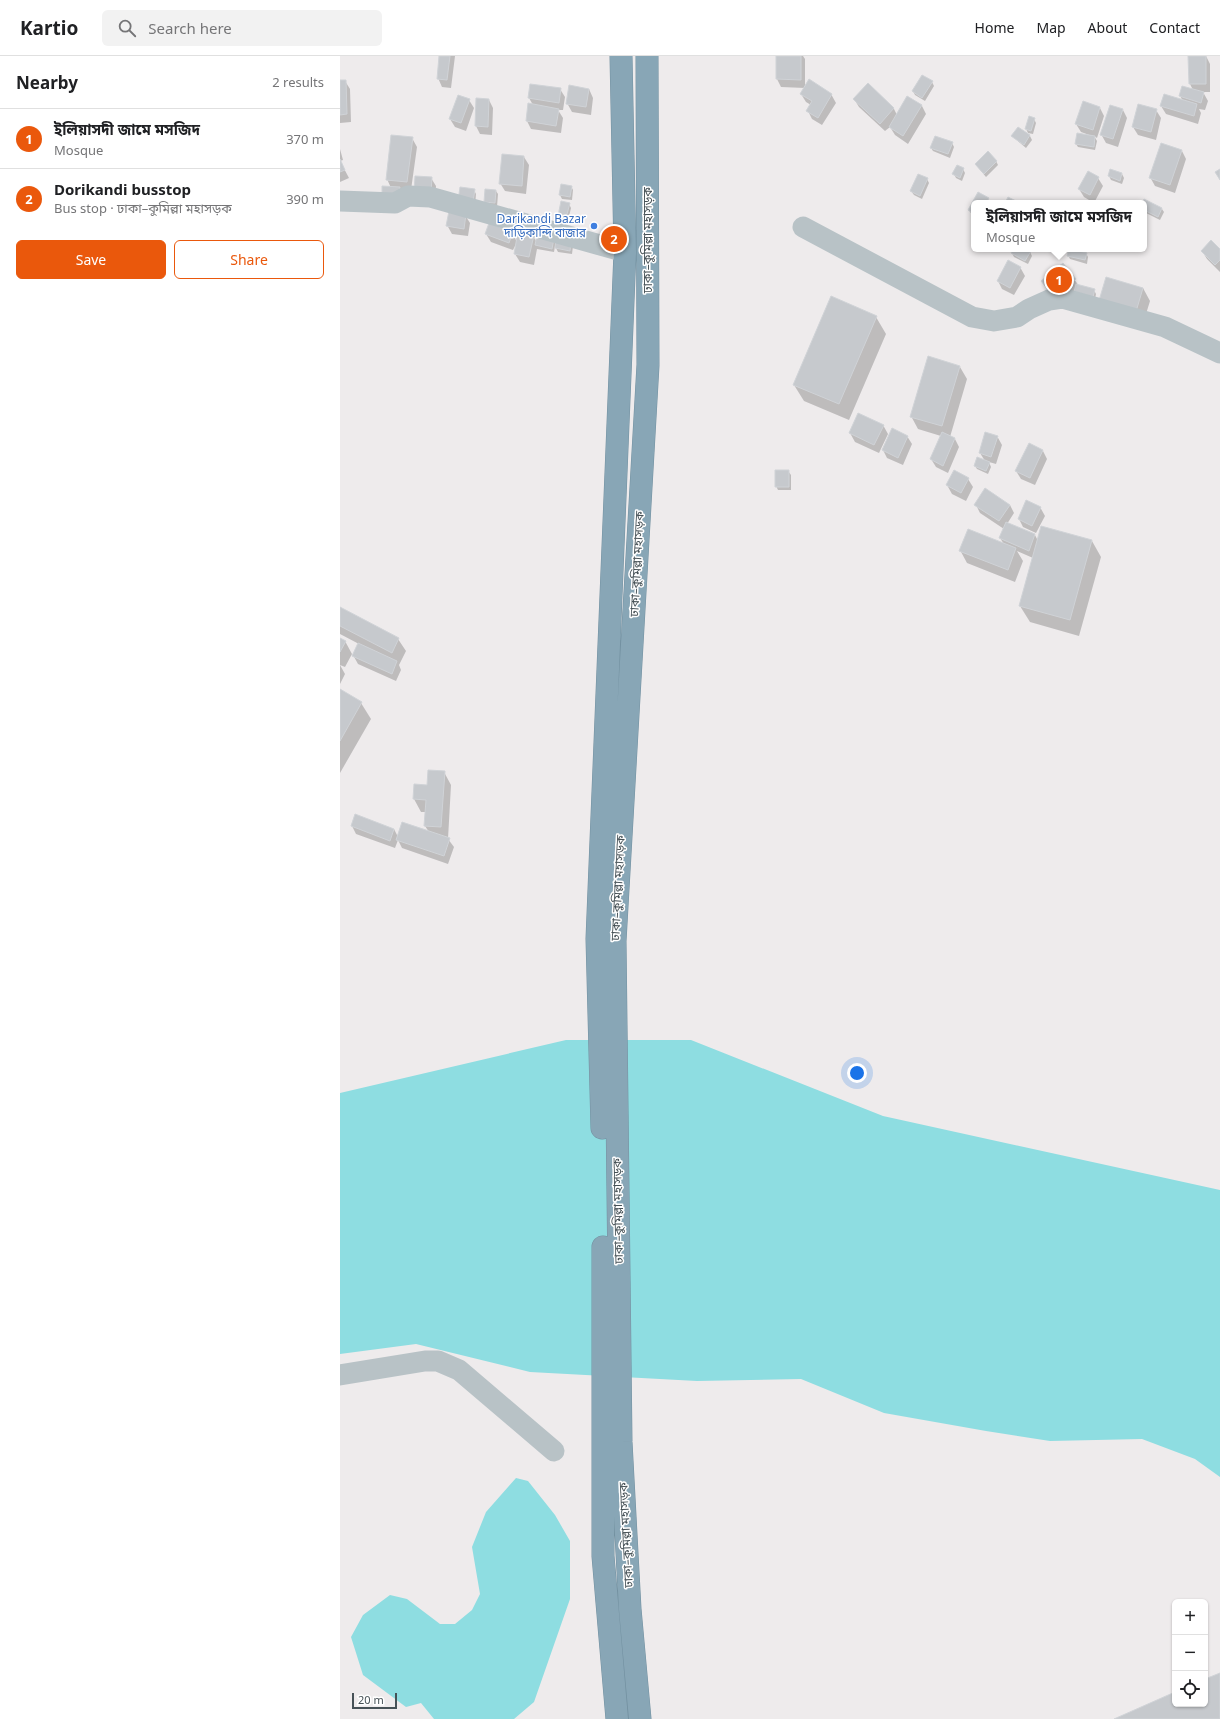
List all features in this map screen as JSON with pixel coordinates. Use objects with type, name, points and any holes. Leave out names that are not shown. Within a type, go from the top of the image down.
[{"type":"highway","name":"ঢাকা–কুমিল্লা মহাসড়ক","points":[[621,56],[625,252],[606,940],[604,1199],[611,1444],[630,1609],[640,1719]]},
{"type":"highway","name":"ঢাকা–কুমিল্লা মহাসড়ক","points":[[606,940],[648,365],[647,56]]},
{"type":"highway","name":"ঢাকা–কুমিল্লা মহাসড়ক","points":[[611,1444],[603,1556],[617,1719]]},
{"type":"street","points":[[340,200],[395,202],[408,196],[430,197],[625,252]]},
{"type":"street","points":[[803,226],[972,317],[994,321],[1017,318],[1029,309],[1049,300],[1062,298],[1165,327],[1220,353]]},
{"type":"street","points":[[340,1375],[425,1361],[438,1361],[460,1370],[554,1451]]},
{"type":"water","points":[[566,1040],[691,1040],[883,1116],[1220,1190],[1220,1477],[1195,1459],[1142,1439],[1050,1441],[986,1431],[884,1413],[801,1379],[697,1381],[530,1372],[416,1344],[340,1354],[340,1093]]},
{"type":"water","points":[[516,1478],[528,1481],[555,1515],[570,1541],[570,1599],[534,1702],[514,1719],[434,1719],[421,1703],[406,1707],[363,1675],[351,1637],[363,1615],[390,1595],[407,1599],[440,1624],[455,1624],[472,1610],[480,1594],[472,1547],[486,1512]]},
{"type":"building","points":[[439,56],[450,56],[447,80],[437,79]]},
{"type":"building","points":[[776,56],[801,56],[801,80],[776,79]]},
{"type":"building","points":[[1188,56],[1206,56],[1206,84],[1189,84]]},
{"type":"building","points":[[922,75],[933,81],[922,98],[912,91]]},
{"type":"building","points":[[809,79],[832,94],[818,118],[806,111],[812,101],[800,94]]},
{"type":"building","points":[[340,80],[346,80],[347,114],[340,115]]},
{"type":"building","points":[[868,83],[894,108],[880,124],[853,99]]},
{"type":"building","points":[[530,84],[561,88],[559,103],[528,98]]},
{"type":"building","points":[[569,85],[589,89],[586,107],[566,104]]},
{"type":"building","points":[[1182,86],[1204,92],[1201,103],[1179,96]]},
{"type":"building","points":[[1164,94],[1197,104],[1194,116],[1160,106]]},
{"type":"building","points":[[458,95],[470,99],[461,123],[449,119]]},
{"type":"building","points":[[907,96],[922,105],[903,136],[889,127]]},
{"type":"building","points":[[476,98],[489,99],[488,127],[475,126]]},
{"type":"building","points":[[1083,101],[1100,107],[1093,130],[1075,124]]},
{"type":"building","points":[[528,103],[559,109],[556,126],[526,121]]},
{"type":"building","points":[[1138,104],[1157,109],[1151,132],[1132,127]]},
{"type":"building","points":[[1110,105],[1123,109],[1113,139],[1100,135]]},
{"type":"building","points":[[1029,116],[1035,118],[1031,131],[1025,129]]},
{"type":"building","points":[[1018,127],[1030,135],[1024,145],[1011,136]]},
{"type":"building","points":[[1077,133],[1095,136],[1094,147],[1075,144]]},
{"type":"building","points":[[391,135],[413,137],[407,182],[386,180]]},
{"type":"building","points":[[935,136],[953,142],[948,154],[930,148]]},
{"type":"building","points":[[1161,143],[1182,150],[1170,185],[1149,178]]},
{"type":"building","points":[[988,151],[997,161],[984,174],[975,164]]},
{"type":"building","points":[[502,154],[524,156],[522,186],[499,184]]},
{"type":"building","points":[[340,159],[345,170],[340,172]]},
{"type":"building","points":[[957,165],[964,168],[960,178],[952,174]]},
{"type":"building","points":[[1110,169],[1122,173],[1120,181],[1108,176]]},
{"type":"building","points":[[1220,169],[1220,180],[1215,172]]},
{"type":"building","points":[[1088,171],[1099,177],[1090,195],[1078,189]]},
{"type":"building","points":[[918,174],[928,178],[920,196],[910,191]]},
{"type":"building","points":[[415,176],[432,177],[431,193],[414,192]]},
{"type":"building","points":[[561,184],[572,186],[570,197],[559,195]]},
{"type":"building","points":[[382,186],[400,187],[399,196],[382,195]]},
{"type":"building","points":[[460,187],[475,189],[473,202],[458,201]]},
{"type":"building","points":[[485,189],[496,190],[495,203],[484,202]]},
{"type":"building","points":[[978,192],[989,198],[988,200],[974,200]]},
{"type":"building","points":[[1008,197],[1014,200],[1006,200]]},
{"type":"building","points":[[1147,200],[1162,208],[1158,217],[1147,212]]},
{"type":"building","points":[[561,201],[570,203],[566,218],[558,216]]},
{"type":"building","points":[[971,205],[971,212],[968,210]]},
{"type":"building","points":[[449,211],[466,214],[464,229],[446,226]]},
{"type":"building","points":[[489,223],[513,232],[509,243],[485,234]]},
{"type":"building","points":[[518,231],[534,235],[529,257],[514,254]]},
{"type":"building","points":[[537,235],[554,238],[552,249],[535,245]]},
{"type":"building","points":[[556,239],[571,242],[570,251],[555,248]]},
{"type":"building","points":[[1211,240],[1220,249],[1220,260],[1215,265],[1201,251]]},
{"type":"building","points":[[1012,252],[1030,252],[1025,261]]},
{"type":"building","points":[[1068,252],[1087,253],[1085,260],[1067,256]]},
{"type":"building","points":[[1008,260],[1021,267],[1010,288],[997,281]]},
{"type":"building","points":[[1063,263],[1076,279],[1054,297],[1041,281]]},
{"type":"building","points":[[1106,277],[1143,288],[1135,315],[1098,304]]},
{"type":"building","points":[[1076,284],[1095,289],[1092,301],[1073,296]]},
{"type":"building","points":[[831,296],[877,316],[839,404],[793,385]]},
{"type":"building","points":[[928,356],[960,366],[942,426],[910,417]]},
{"type":"building","points":[[858,413],[884,425],[874,445],[849,433]]},
{"type":"building","points":[[892,428],[908,436],[898,458],[882,450]]},
{"type":"building","points":[[942,432],[955,438],[943,466],[930,459]]},
{"type":"building","points":[[985,432],[998,436],[991,457],[979,453]]},
{"type":"building","points":[[1029,443],[1043,450],[1030,478],[1015,471]]},
{"type":"building","points":[[977,457],[990,462],[986,471],[974,466]]},
{"type":"building","points":[[775,470],[789,470],[789,487],[775,487]]},
{"type":"building","points":[[954,470],[969,478],[961,493],[946,485]]},
{"type":"building","points":[[985,488],[1010,505],[999,521],[974,505]]},
{"type":"building","points":[[1026,500],[1041,507],[1032,526],[1018,519]]},
{"type":"building","points":[[1006,522],[1035,534],[1029,551],[999,538]]},
{"type":"building","points":[[1041,526],[1092,540],[1070,620],[1019,606]]},
{"type":"building","points":[[968,529],[1016,548],[1008,570],[959,551]]},
{"type":"building","points":[[340,607],[399,638],[392,653],[340,626]]},
{"type":"building","points":[[340,638],[346,641],[340,652]]},
{"type":"building","points":[[358,643],[397,661],[392,674],[352,656]]},
{"type":"building","points":[[340,689],[362,702],[340,741]]},
{"type":"building","points":[[428,770],[445,771],[441,827],[424,826],[426,800],[413,799],[414,784],[427,785]]},
{"type":"building","points":[[355,814],[394,829],[390,841],[351,826]]},
{"type":"building","points":[[402,822],[450,838],[444,856],[396,840]]},
{"type":"building","points":[[1220,1673],[1220,1719],[1114,1719],[1172,1693],[1172,1707],[1208,1707],[1208,1678]]},
{"type":"place","name":"Darikandi Bazar দাড়িকান্দি বাজার","points":[[594,226]]},
{"type":"place","name":"Dorikandi busstop","points":[[614,239]]},
{"type":"place","name":"ইলিয়াসদী জামে মসজিদ","points":[[1059,280]]}]
